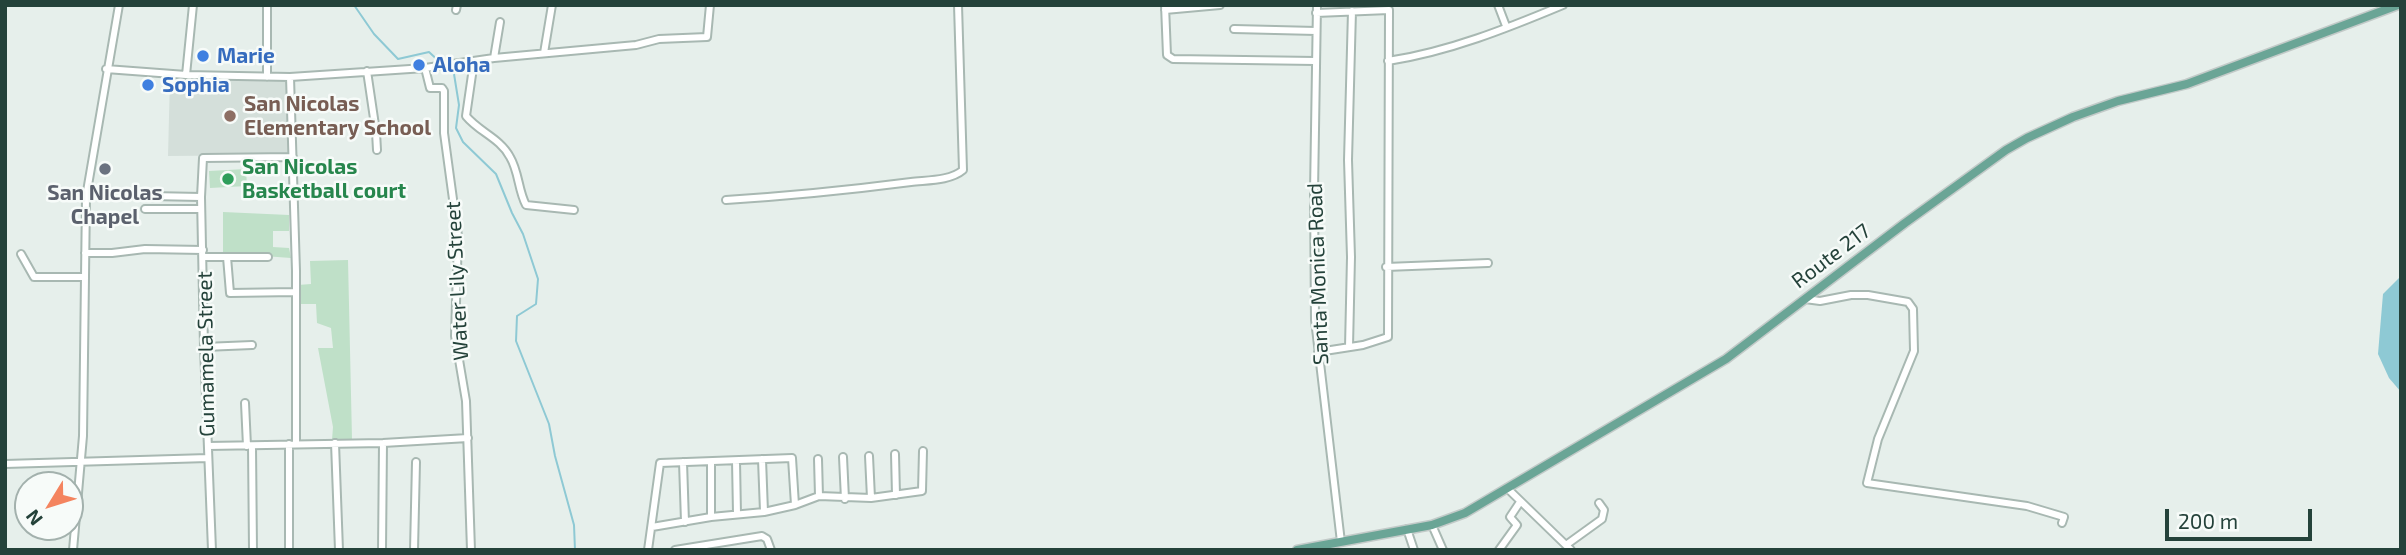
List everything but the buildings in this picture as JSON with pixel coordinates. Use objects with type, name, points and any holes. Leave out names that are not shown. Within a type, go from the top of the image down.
[{"type":"main road","name":"Route 217","points":[[1297,550],[1337,545],[1432,525],[1465,513],[1726,359],[1984,166],[2027,138],[2073,117],[2118,101],[2187,84],[2398,5]]},
{"type":"street","points":[[73,550],[81,462],[86,197],[119,5]]},
{"type":"street","points":[[186,75],[193,5]]},
{"type":"street","points":[[267,5],[267,78]]},
{"type":"street","points":[[544,53],[552,5]]},
{"type":"street","points":[[106,69],[267,78],[425,68],[494,58],[636,45],[659,39],[707,37],[710,5]]},
{"type":"street","points":[[726,200],[820,193],[958,174],[963,170],[958,5]]},
{"type":"street","points":[[1220,5],[1165,8],[1167,55],[1173,59],[1315,61]]},
{"type":"street","points":[[1498,5],[1506,26]]},
{"type":"street","points":[[1388,61],[1456,45],[1563,5]]},
{"type":"street","points":[[1317,9],[1389,10],[1388,337],[1318,352]]},
{"type":"street","name":"Santa Monica Road","points":[[1317,9],[1315,320],[1337,545]]},
{"type":"street","points":[[1349,347],[1351,257],[1348,160],[1352,11]]},
{"type":"street","points":[[494,58],[500,22]]},
{"type":"street","points":[[1234,29],[1316,31]]},
{"type":"street","points":[[474,61],[466,116],[492,136],[511,158],[526,205],[574,210]]},
{"type":"street","name":"Water Lily Street","points":[[425,68],[430,88],[442,88],[444,91],[444,133],[458,236],[455,337],[466,401],[471,550]]},
{"type":"street","points":[[367,71],[377,150]]},
{"type":"street","points":[[289,550],[295,292],[290,77]]},
{"type":"street","name":"Gumamela Street","points":[[212,550],[204,347],[201,209],[203,158],[293,157]]},
{"type":"street","points":[[150,196],[201,197]]},
{"type":"street","points":[[145,209],[201,209]]},
{"type":"street","points":[[85,253],[145,249],[227,257],[268,257]]},
{"type":"street","points":[[21,254],[34,277],[84,277]]},
{"type":"street","points":[[227,257],[230,293],[295,292]]},
{"type":"street","points":[[1387,267],[1488,263]]},
{"type":"street","points":[[1805,299],[1820,301],[1867,295],[1908,302],[1913,309],[1914,351],[1882,430],[1867,483],[2027,506],[2064,517],[2062,523]]},
{"type":"street","points":[[204,347],[252,345]]},
{"type":"street","points":[[245,403],[250,446],[253,550]]},
{"type":"street","points":[[208,446],[383,443],[468,438]]},
{"type":"street","points":[[335,443],[340,550]]},
{"type":"street","points":[[382,550],[383,443]]},
{"type":"street","points":[[652,527],[764,512],[819,496],[871,498],[922,491],[923,451]]},
{"type":"street","points":[[895,454],[896,495]]},
{"type":"street","points":[[869,456],[871,498]]},
{"type":"street","points":[[844,457],[845,499]]},
{"type":"street","points":[[5,464],[208,458]]},
{"type":"street","points":[[648,550],[660,463],[792,458],[794,505]]},
{"type":"street","points":[[818,459],[819,496]]},
{"type":"street","points":[[762,460],[764,512]]},
{"type":"street","points":[[736,461],[737,514]]},
{"type":"street","points":[[414,550],[416,462]]},
{"type":"street","points":[[683,462],[685,522]]},
{"type":"street","points":[[711,462],[711,517]]},
{"type":"street","points":[[1507,488],[1569,547],[1602,519],[1604,510],[1599,503]]},
{"type":"street","points":[[1499,550],[1517,526],[1510,517],[1520,502]]},
{"type":"street","points":[[1432,525],[1443,550]]},
{"type":"street","points":[[1407,529],[1414,550]]},
{"type":"street","points":[[675,550],[762,536],[767,539],[771,550]]},
{"type":"shaded area","name":"San Nicolas Elementary School","points":[[170,78],[290,81],[292,151],[289,155],[168,156]]},
{"type":"green space","name":"San Nicolas Basketball court","points":[[246,169],[247,186],[210,188],[209,171]]},
{"type":"green space","points":[[223,212],[289,215],[289,231],[273,231],[273,247],[289,248],[291,258],[223,253]]},
{"type":"green space","points":[[348,260],[352,439],[332,440],[333,427],[318,348],[333,348],[331,328],[317,323],[316,304],[298,304],[298,285],[311,284],[310,261]]},
{"type":"water","points":[[2401,276],[2401,392],[2389,378],[2378,354],[2383,294]]},
{"type":"waterway","points":[[354,5],[374,34],[398,59],[429,52],[442,64]]},
{"type":"waterway","points":[[446,68],[454,74],[459,105],[456,128],[463,142],[496,174],[523,234],[538,279],[536,304],[517,316],[516,341],[549,424],[574,525],[575,550]]},
{"type":"place","name":"Marie","points":[[203,56]]},
{"type":"place","name":"Aloha","points":[[419,65]]},
{"type":"place","name":"Sophia","points":[[148,85]]},
{"type":"place","name":"San Nicolas Elementary School","points":[[230,116]]},
{"type":"place","name":"San Nicolas Chapel","points":[[105,169]]},
{"type":"place","name":"San Nicolas Basketball court","points":[[228,179]]}]
